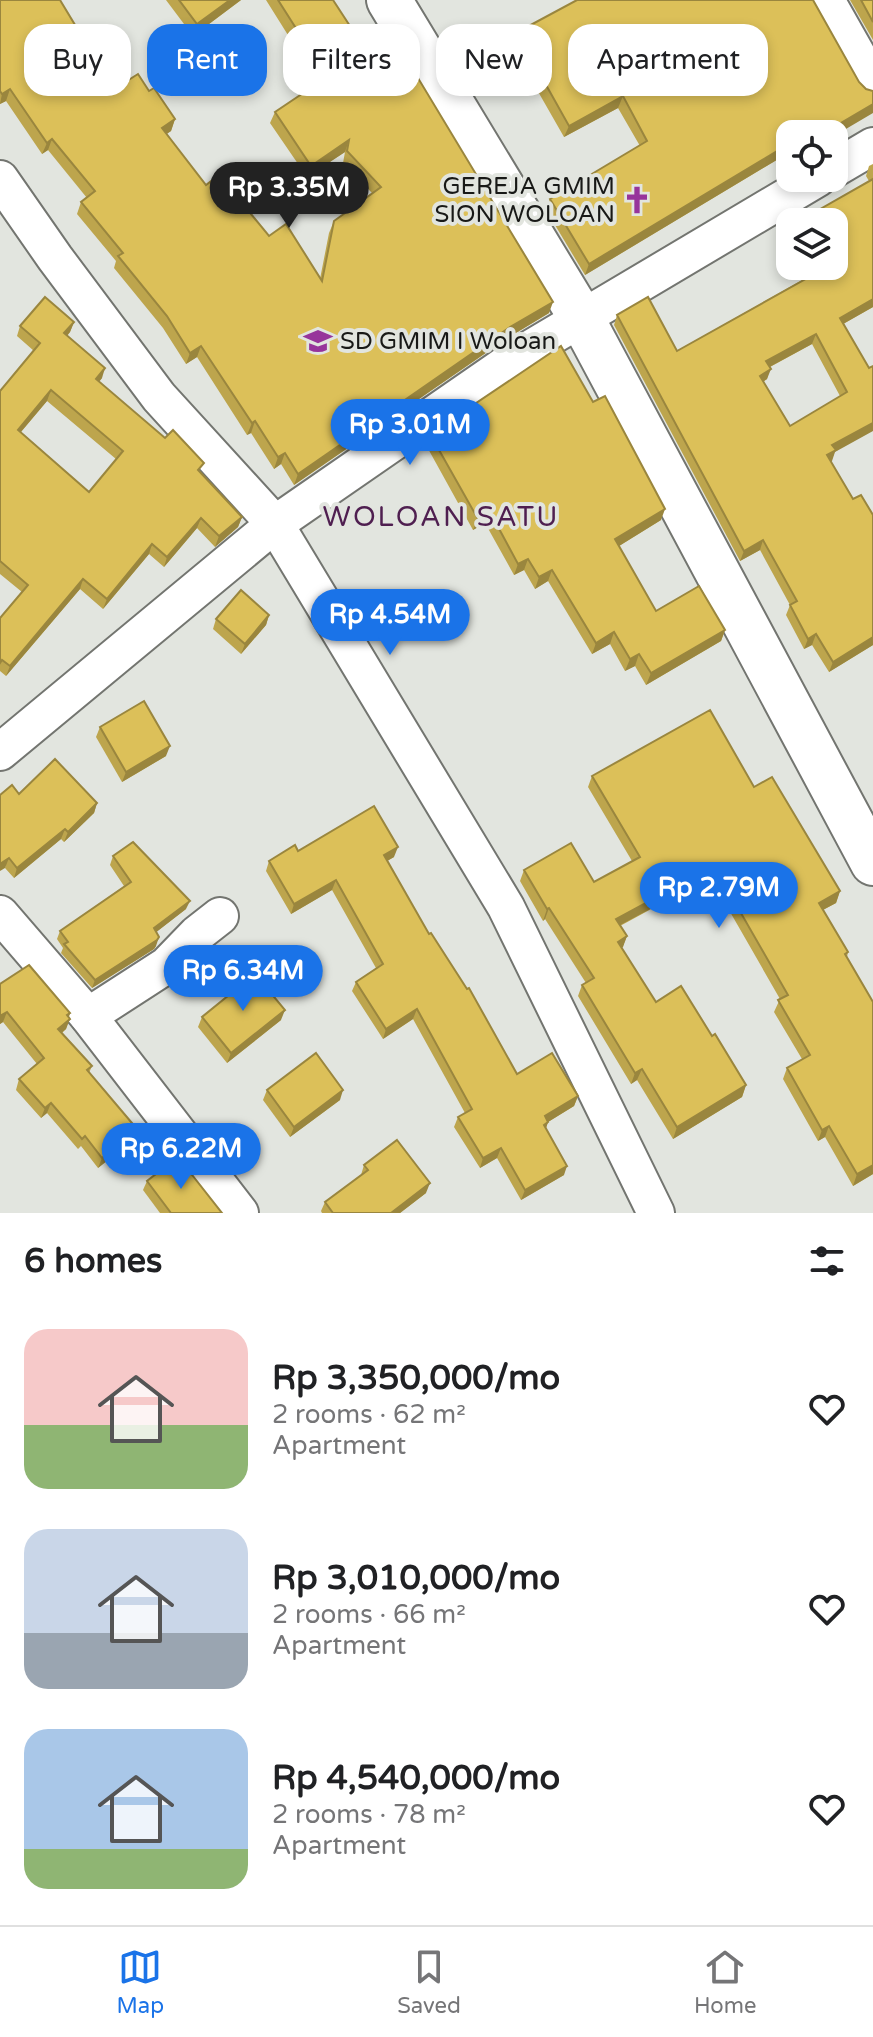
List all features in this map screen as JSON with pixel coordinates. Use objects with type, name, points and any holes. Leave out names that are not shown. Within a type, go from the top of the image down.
[{"type":"main road","points":[[389,0],[582,319],[873,863]]},
{"type":"street","points":[[826,0],[873,83]]},
{"type":"street","points":[[848,161],[873,146]]},
{"type":"street","points":[[0,179],[159,397],[275,524],[506,907],[656,1213]]},
{"type":"street","points":[[0,752],[275,524],[518,356],[795,192]]},
{"type":"street","points":[[0,914],[88,1016],[240,1213]]},
{"type":"street","points":[[88,1016],[167,965],[220,916]]},
{"type":"building","points":[[0,0],[60,0],[74,24],[24,24],[24,96],[131,96],[131,78],[138,74],[147,88],[147,96],[159,96],[175,119],[162,128],[206,185],[219,175],[269,236],[286,224],[322,281],[334,221],[381,187],[347,151],[349,140],[311,166],[275,112],[299,96],[420,96],[420,81],[553,302],[510,327],[298,474],[285,453],[278,457],[255,421],[252,423],[201,346],[190,353],[167,316],[118,256],[123,253],[81,202],[95,191],[52,139],[47,143],[10,89],[2,94]]},
{"type":"building","points":[[179,0],[230,0],[197,24]]},
{"type":"building","points":[[278,0],[333,0],[349,24],[293,24]]},
{"type":"building","points":[[577,0],[813,0],[859,82],[873,91],[873,104],[846,120],[776,120],[776,152],[589,264],[550,199],[647,141],[623,96],[569,126],[552,96],[552,24],[532,24]]},
{"type":"building","points":[[861,0],[873,0],[873,22]]},
{"type":"building","points":[[873,179],[873,299],[840,318],[869,368],[873,366],[873,423],[832,445],[836,450],[827,455],[853,499],[861,495],[873,515],[873,637],[833,662],[816,634],[808,639],[790,605],[797,601],[763,540],[744,551],[617,315],[648,297],[677,351],[804,280],[848,280],[848,208],[822,208]],"holes":[[[816,334],[847,392],[790,426],[760,376],[771,369],[766,361]]]},
{"type":"building","points":[[45,297],[74,322],[64,333],[105,368],[96,379],[165,438],[173,430],[204,463],[198,470],[242,517],[219,536],[201,518],[167,557],[152,544],[107,599],[83,579],[10,666],[2,660],[0,663],[0,618],[28,585],[0,561],[0,391],[40,343],[20,326]],"holes":[[[51,390],[123,451],[89,492],[18,430]]]},
{"type":"building","points":[[561,346],[593,402],[605,396],[665,509],[615,539],[656,611],[699,586],[725,630],[651,673],[639,654],[630,659],[614,632],[596,643],[552,570],[539,577],[528,559],[518,564],[490,512],[478,519],[430,434]]},
{"type":"building","points":[[241,590],[269,615],[245,644],[216,619]]},
{"type":"building","points":[[144,701],[170,746],[126,772],[100,727]]},
{"type":"building","points":[[710,710],[754,787],[772,777],[840,891],[819,903],[873,1002],[873,1165],[857,1174],[829,1126],[822,1130],[787,1068],[810,1055],[778,1000],[788,995],[714,866],[616,919],[627,936],[618,942],[656,1002],[681,986],[746,1085],[677,1127],[642,1069],[635,1073],[582,985],[594,978],[524,870],[571,843],[594,882],[640,857],[592,776]]},
{"type":"building","points":[[55,759],[97,803],[68,832],[65,829],[17,868],[9,858],[0,864],[0,795],[12,785],[19,794]]},
{"type":"building","points":[[374,806],[398,847],[384,855],[429,934],[469,988],[517,1074],[552,1053],[578,1096],[545,1116],[548,1122],[544,1125],[567,1166],[525,1190],[501,1148],[483,1158],[458,1117],[472,1109],[417,1009],[386,1029],[356,982],[383,964],[336,880],[294,904],[269,861],[295,845],[298,851]]},
{"type":"building","points":[[133,842],[190,901],[154,928],[159,937],[157,940],[95,980],[64,944],[68,942],[60,931],[131,882],[113,856]]},
{"type":"building","points":[[29,965],[70,1013],[67,1015],[70,1019],[58,1029],[92,1066],[87,1070],[137,1129],[102,1158],[85,1136],[82,1139],[51,1103],[45,1108],[19,1079],[44,1058],[7,1012],[0,1016],[0,984]]},
{"type":"building","points":[[255,974],[285,1010],[231,1053],[202,1017]]},
{"type":"building","points":[[316,1053],[343,1090],[294,1127],[267,1090]]},
{"type":"building","points":[[397,1140],[430,1183],[391,1213],[333,1213],[325,1202],[368,1170],[364,1165]]},
{"type":"building","points":[[178,1157],[222,1213],[171,1213],[147,1181]]},
{"type":"place","name":"GEREJA GMIM SION WOLOAN","points":[[637,200]]},
{"type":"place","name":"SD GMIM I Woloan","points":[[318,341]]},
{"type":"district","name":"WOLOAN SATU","points":[[441,517]]}]
